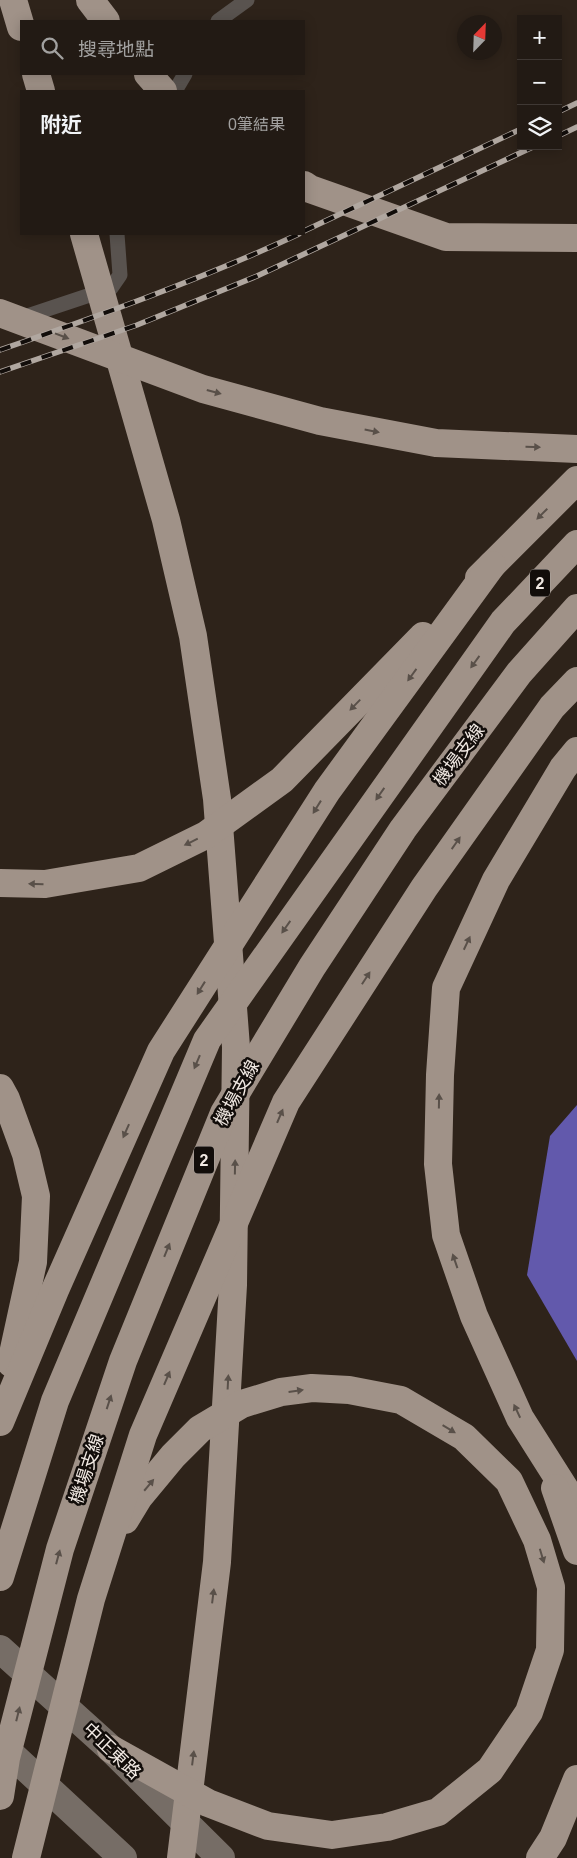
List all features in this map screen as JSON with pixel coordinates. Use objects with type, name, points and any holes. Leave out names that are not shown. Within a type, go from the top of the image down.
[{"type":"highway","points":[[13,0],[20,24]]},
{"type":"highway","points":[[90,0],[105,20]]},
{"type":"highway","points":[[36,75],[41,90]]},
{"type":"highway","points":[[149,75],[163,90]]},
{"type":"highway","points":[[305,186],[446,237],[577,238]]},
{"type":"highway","points":[[84,235],[166,520],[194,636],[217,799],[236,1047],[234,1285],[217,1562],[181,1858]]},
{"type":"highway","points":[[0,313],[203,389],[320,421],[436,443],[577,449]]},
{"type":"highway","points":[[0,883],[45,884],[139,868],[206,835],[282,780],[577,480]]},
{"type":"highway","name":"2","points":[[0,1577],[55,1401],[207,1040],[503,622],[577,544]]},
{"type":"highway","points":[[0,1422],[55,1290],[161,1051],[327,791],[492,565]]},
{"type":"highway","name":"機場支線","points":[[0,1796],[6,1758],[60,1549],[123,1361],[224,1113],[312,967],[403,829],[519,673],[577,608]]},
{"type":"highway","points":[[26,1858],[91,1599],[143,1435],[286,1102],[424,888],[552,707],[577,681]]},
{"type":"highway","points":[[577,751],[563,768],[496,880],[446,988],[440,1074],[438,1164],[446,1235],[474,1316],[520,1418],[577,1508]]},
{"type":"highway","points":[[0,1088],[6,1099],[26,1154],[36,1196],[33,1262],[0,1406]]},
{"type":"highway","points":[[104,1555],[139,1497],[173,1456],[200,1429],[242,1404],[282,1392],[312,1388],[349,1390],[401,1400],[464,1437],[509,1481],[537,1540],[551,1587],[550,1650],[529,1712],[490,1770],[438,1812],[387,1827],[332,1835],[268,1826],[208,1803],[112,1749]]},
{"type":"highway","points":[[542,1453],[577,1551]]},
{"type":"highway","points":[[540,1858],[553,1838],[577,1779]]},
{"type":"main road","name":"中正東路","points":[[0,1648],[112,1749],[221,1858]]},
{"type":"main road","points":[[0,1744],[93,1828],[123,1858]]},
{"type":"lane","points":[[219,20],[247,0]]},
{"type":"lane","points":[[177,90],[184,75]]},
{"type":"lane","points":[[0,325],[111,288],[120,275],[117,235]]},
{"type":"shaded area","points":[[577,1105],[577,1361],[527,1275],[550,1136]]},
{"type":"railway","points":[[562,110],[577,103]]},
{"type":"railway","points":[[562,134],[577,127]]},
{"type":"railway","points":[[305,231],[517,131]]},
{"type":"railway","points":[[0,372],[137,325],[257,276],[526,150]]},
{"type":"railway","points":[[0,350],[188,281],[297,235]]}]
